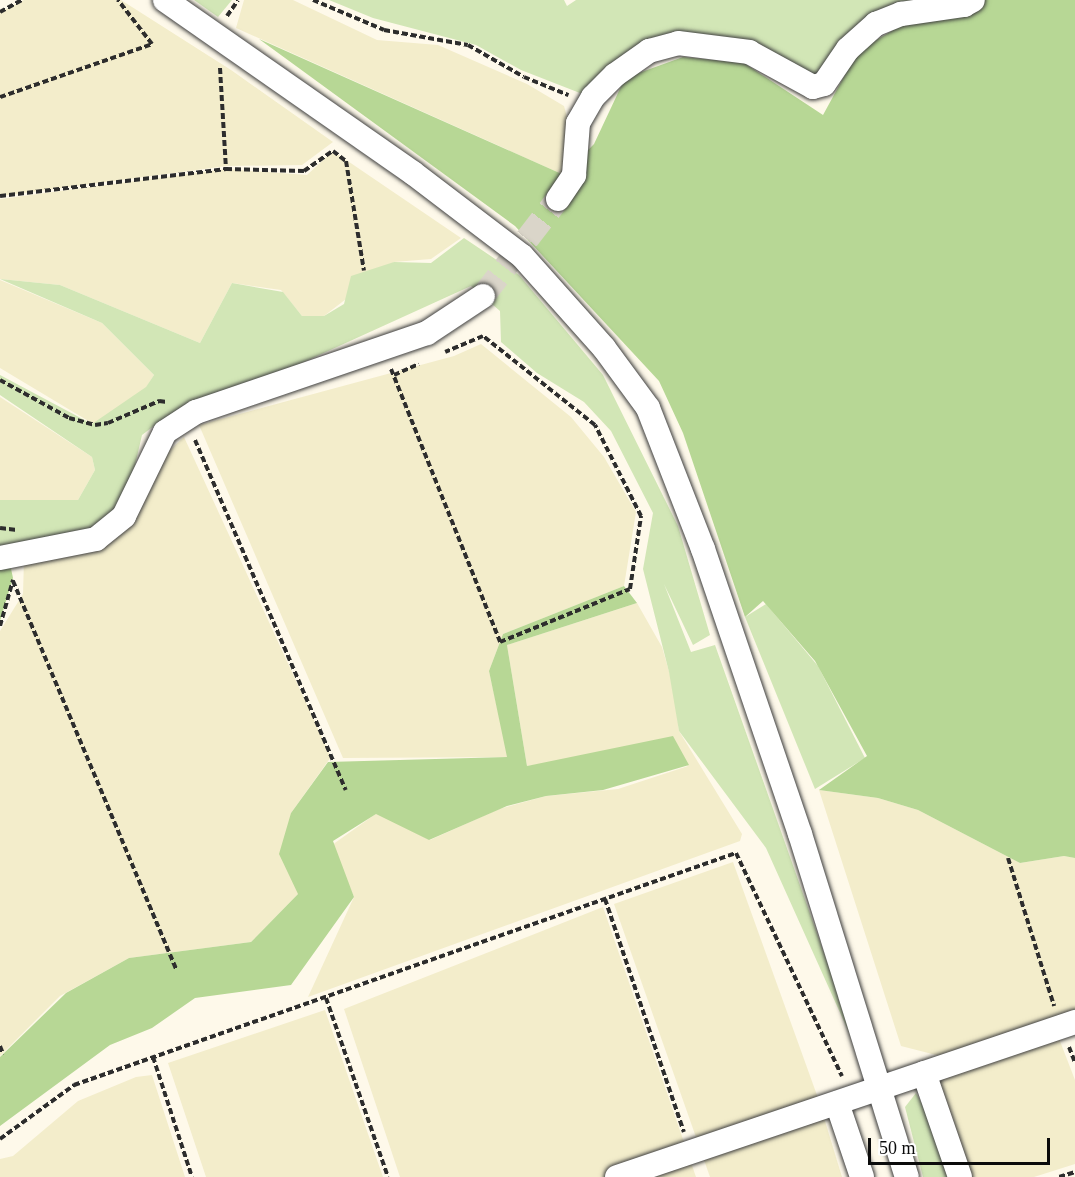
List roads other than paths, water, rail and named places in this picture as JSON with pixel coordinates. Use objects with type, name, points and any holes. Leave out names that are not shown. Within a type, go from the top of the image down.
[{"type":"street","points":[[165,0],[413,173],[522,256],[604,348],[648,408],[726,614],[907,1177]]},
{"type":"street","points":[[558,199],[574,175],[578,123],[589,104],[615,75],[649,51],[678,43],[749,52],[813,87],[824,84],[848,49],[876,24],[901,14],[964,5],[974,0]]},
{"type":"street","points":[[6,556],[96,539],[124,516],[165,432],[196,412],[382,350],[445,324],[483,296]]},
{"type":"street","points":[[617,1177],[1068,1024]]},
{"type":"street","points":[[924,1073],[960,1177]]},
{"type":"street","points":[[844,1100],[862,1177]]},
{"type":"tunnel","points":[[483,296],[558,199]]}]
